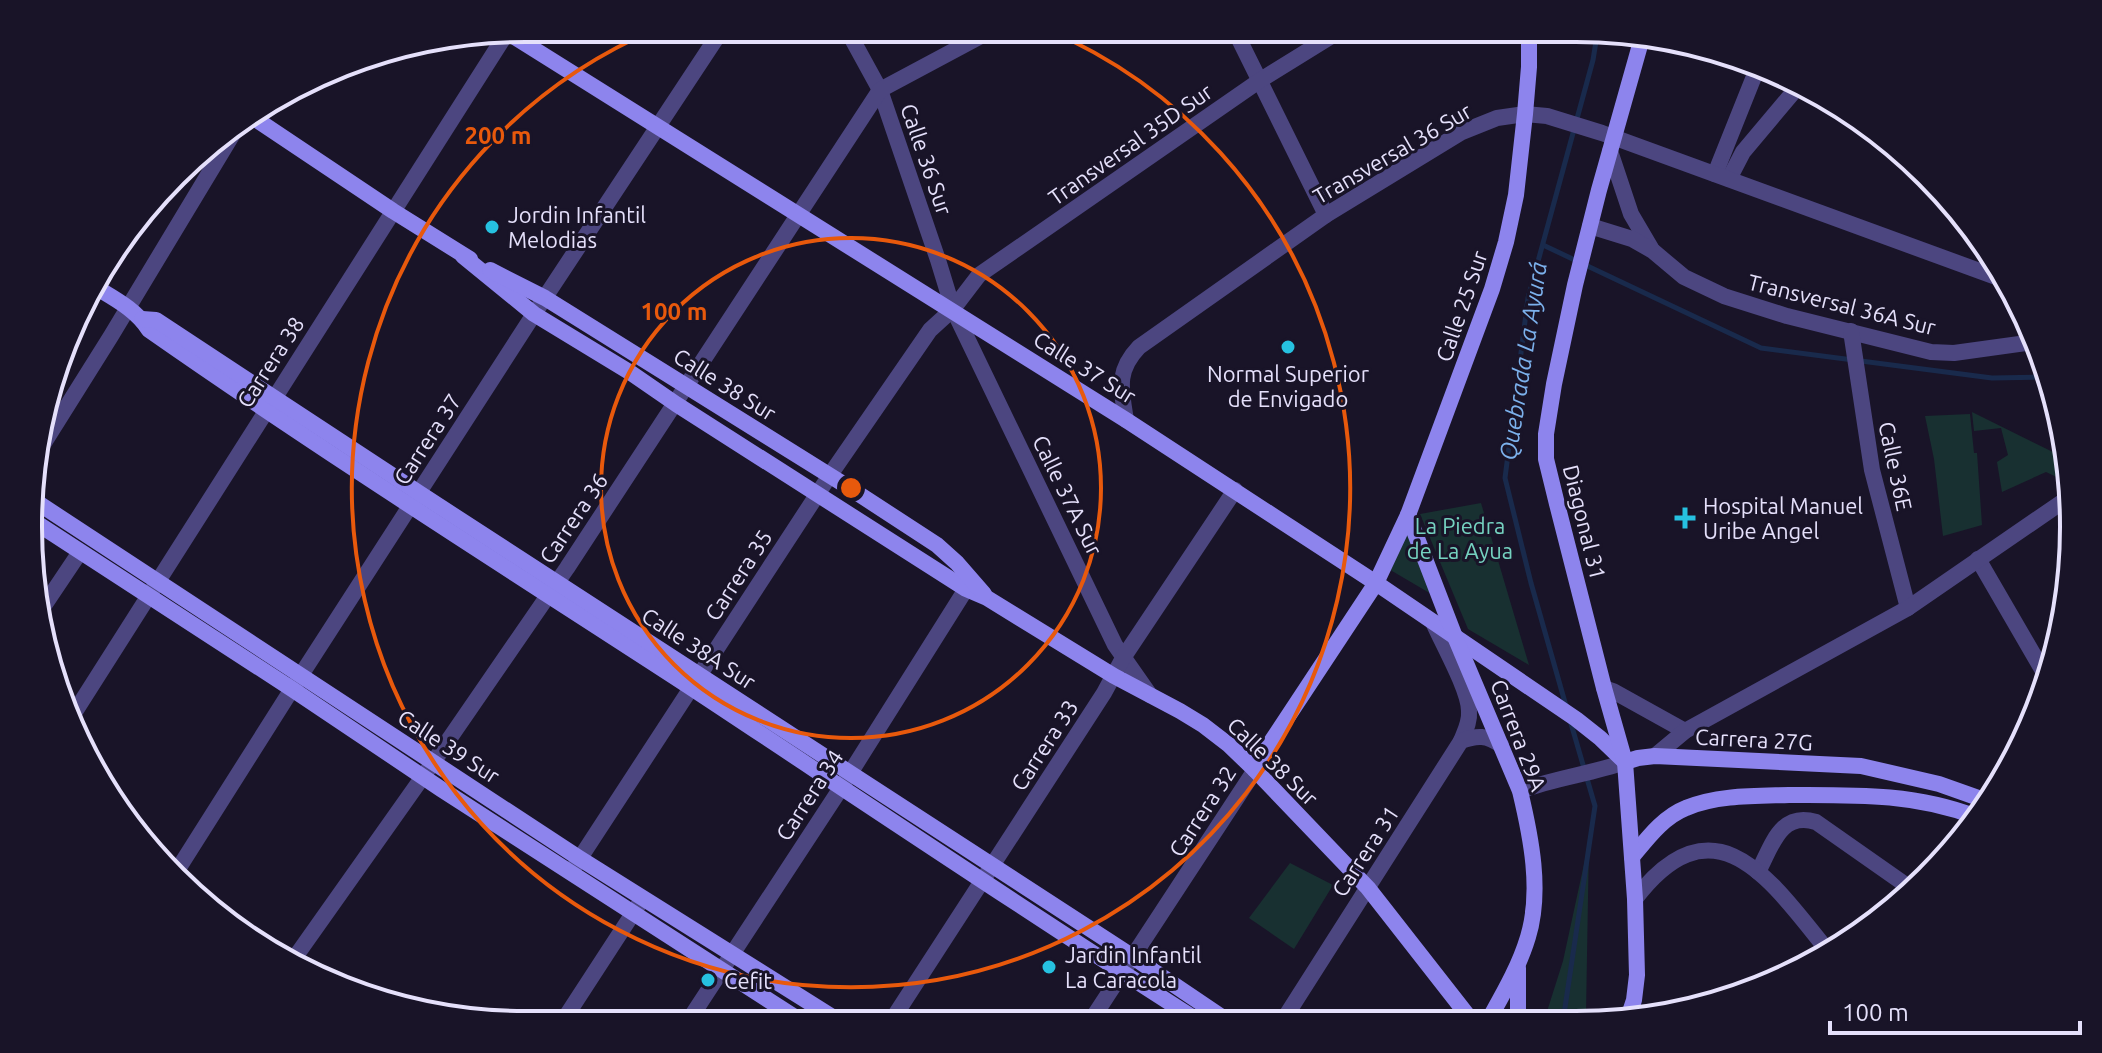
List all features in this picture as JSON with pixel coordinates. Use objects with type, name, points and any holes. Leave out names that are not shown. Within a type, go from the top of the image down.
[{"type":"main road","name":"Calle 37 Sur","points":[[523,42],[797,215],[953,309],[1235,490],[1576,719],[1625,762]]},
{"type":"main road","name":"Calle 25 Sur","points":[[1376,583],[1408,515],[1492,289],[1506,242],[1516,195],[1529,42]]},
{"type":"main road","name":"Diagonal 31","points":[[1631,1008],[1637,975],[1625,762],[1546,459],[1546,434],[1583,254],[1640,46]]},
{"type":"main road","name":"Calle 38 Sur","points":[[260,122],[463,256],[545,298],[688,385],[937,545],[987,598]]},
{"type":"main road","name":"Calle 38 Sur","points":[[463,256],[534,314],[966,589],[987,598],[1114,676],[1203,725],[1255,770],[1368,888],[1465,1011]]},
{"type":"main road","name":"Calle 38A Sur","points":[[103,292],[128,307],[149,330],[270,404],[695,681],[850,773],[1213,1011]]},
{"type":"main road","name":"Calle 39 Sur","points":[[43,506],[158,581],[422,776],[575,865],[643,898],[823,1011]]},
{"type":"main road","name":"Carrera 29A","points":[[1408,515],[1501,745],[1528,788],[1535,890],[1533,915],[1519,963],[1493,1011]]},
{"type":"main road","name":"Calle 39 Sur","points":[[42,527],[148,596],[434,761],[633,912],[786,1011]]},
{"type":"main road","name":"Carrera 32","points":[[1255,770],[1376,583]]},
{"type":"main road","name":"Calle 38A Sur","points":[[695,681],[840,788],[1183,1011]]},
{"type":"main road","name":"Carrera 27G","points":[[1625,762],[1655,756],[1861,766],[1939,784],[1977,797]]},
{"type":"main road","points":[[1632,857],[1652,833],[1684,808],[1741,797],[1890,796],[1931,803],[1965,814]]},
{"type":"main road","points":[[1518,1011],[1519,963]]},
{"type":"main road","points":[[1440,978],[1455,1011]]},
{"type":"street","name":"Carrera 37","points":[[180,865],[534,314],[714,42]]},
{"type":"street","name":"Calle 36 Sur","points":[[854,42],[880,90],[953,309]]},
{"type":"street","points":[[880,90],[970,42]]},
{"type":"street","points":[[1240,42],[1326,215]]},
{"type":"street","name":"Transversal 35D Sur","points":[[953,309],[979,275],[1259,81],[1322,42]]},
{"type":"street","name":"Carrera 38","points":[[77,708],[500,43]]},
{"type":"street","points":[[1722,176],[1735,149],[1755,77]]},
{"type":"street","name":"Carrera 36","points":[[298,953],[552,589],[880,90]]},
{"type":"street","points":[[1735,149],[1791,93]]},
{"type":"street","name":"Transversal 36 Sur","points":[[1126,420],[1121,378],[1124,366],[1139,347],[1326,215],[1462,132],[1497,118],[1525,114],[1547,116],[1584,127],[1612,144],[1722,176],[1989,274]]},
{"type":"street","name":"Transversal 36A Sur","points":[[1612,144],[1631,214],[1653,251]]},
{"type":"street","points":[[51,431],[224,148]]},
{"type":"street","name":"Transversal 36A Sur","points":[[1590,229],[1632,239],[1653,251],[1684,277],[1724,296],[1787,316],[1909,348],[1942,352],[2024,343]]},
{"type":"street","name":"Carrera 35","points":[[575,865],[830,475],[930,330],[953,309]]},
{"type":"street","name":"Calle 37A Sur","points":[[953,309],[1123,658],[1150,695]]},
{"type":"street","name":"Calle 36E","points":[[1851,331],[1872,470],[1908,608]]},
{"type":"street","name":"Carrera 33","points":[[898,1011],[1123,658],[1235,490]]},
{"type":"street","points":[[1655,756],[1685,731],[1908,608],[2059,504]]},
{"type":"street","points":[[48,600],[80,552]]},
{"type":"street","points":[[1978,559],[2039,665]]},
{"type":"street","name":"Carrera 34","points":[[695,1011],[966,589]]},
{"type":"street","points":[[1433,622],[1467,697],[1470,715],[1461,741]]},
{"type":"street","points":[[1604,688],[1685,731]]},
{"type":"street","points":[[1461,741],[1483,736],[1501,745]]},
{"type":"street","name":"Carrera 31","points":[[1289,1011],[1461,741]]},
{"type":"street","name":"Carrera 27G","points":[[1528,788],[1625,762]]},
{"type":"street","name":"Carrera 32","points":[[1097,1011],[1255,770]]},
{"type":"street","points":[[1758,872],[1780,830],[1786,824],[1804,819],[1816,822],[1903,883]]},
{"type":"street","points":[[1635,899],[1672,861],[1694,852],[1716,851],[1735,856],[1758,872],[1782,895],[1822,944]]},
{"type":"street","points":[[569,1011],[643,898]]},
{"type":"green space","points":[[1972,412],[2054,453],[2057,477],[2046,472],[2002,492],[1997,462],[2008,455],[2001,428],[1974,431]]},
{"type":"green space","points":[[1970,414],[1974,453],[1977,453],[1982,525],[1943,536],[1934,459],[1925,416]]},
{"type":"green space","name":"La Piedra de La Ayua","points":[[1481,503],[1529,665],[1468,629],[1420,514]]},
{"type":"green space","points":[[1411,529],[1438,598],[1387,568]]},
{"type":"green space","points":[[1589,841],[1586,1011],[1547,1011],[1563,961]]},
{"type":"green space","points":[[1290,863],[1333,885],[1294,949],[1249,918]]},
{"type":"waterway","name":"Quebrada La Ayurá","points":[[1566,706],[1505,478],[1528,298],[1596,43]]},
{"type":"waterway","points":[[1543,245],[1761,348],[1992,378],[2036,377]]},
{"type":"waterway","name":"Quebrada La Ayurá","points":[[1564,1011],[1595,806],[1570,720]]},
{"type":"place","name":"Jordin Infantil Melodias","points":[[492,227]]},
{"type":"place","name":"Normal Superior de Envigado","points":[[1288,347]]},
{"type":"place","name":"Hospital Manuel Uribe Angel","points":[[1685,518]]},
{"type":"place","name":"Jardin Infantil La Caracola","points":[[1049,967]]},
{"type":"place","name":"Cefit","points":[[708,980]]}]
